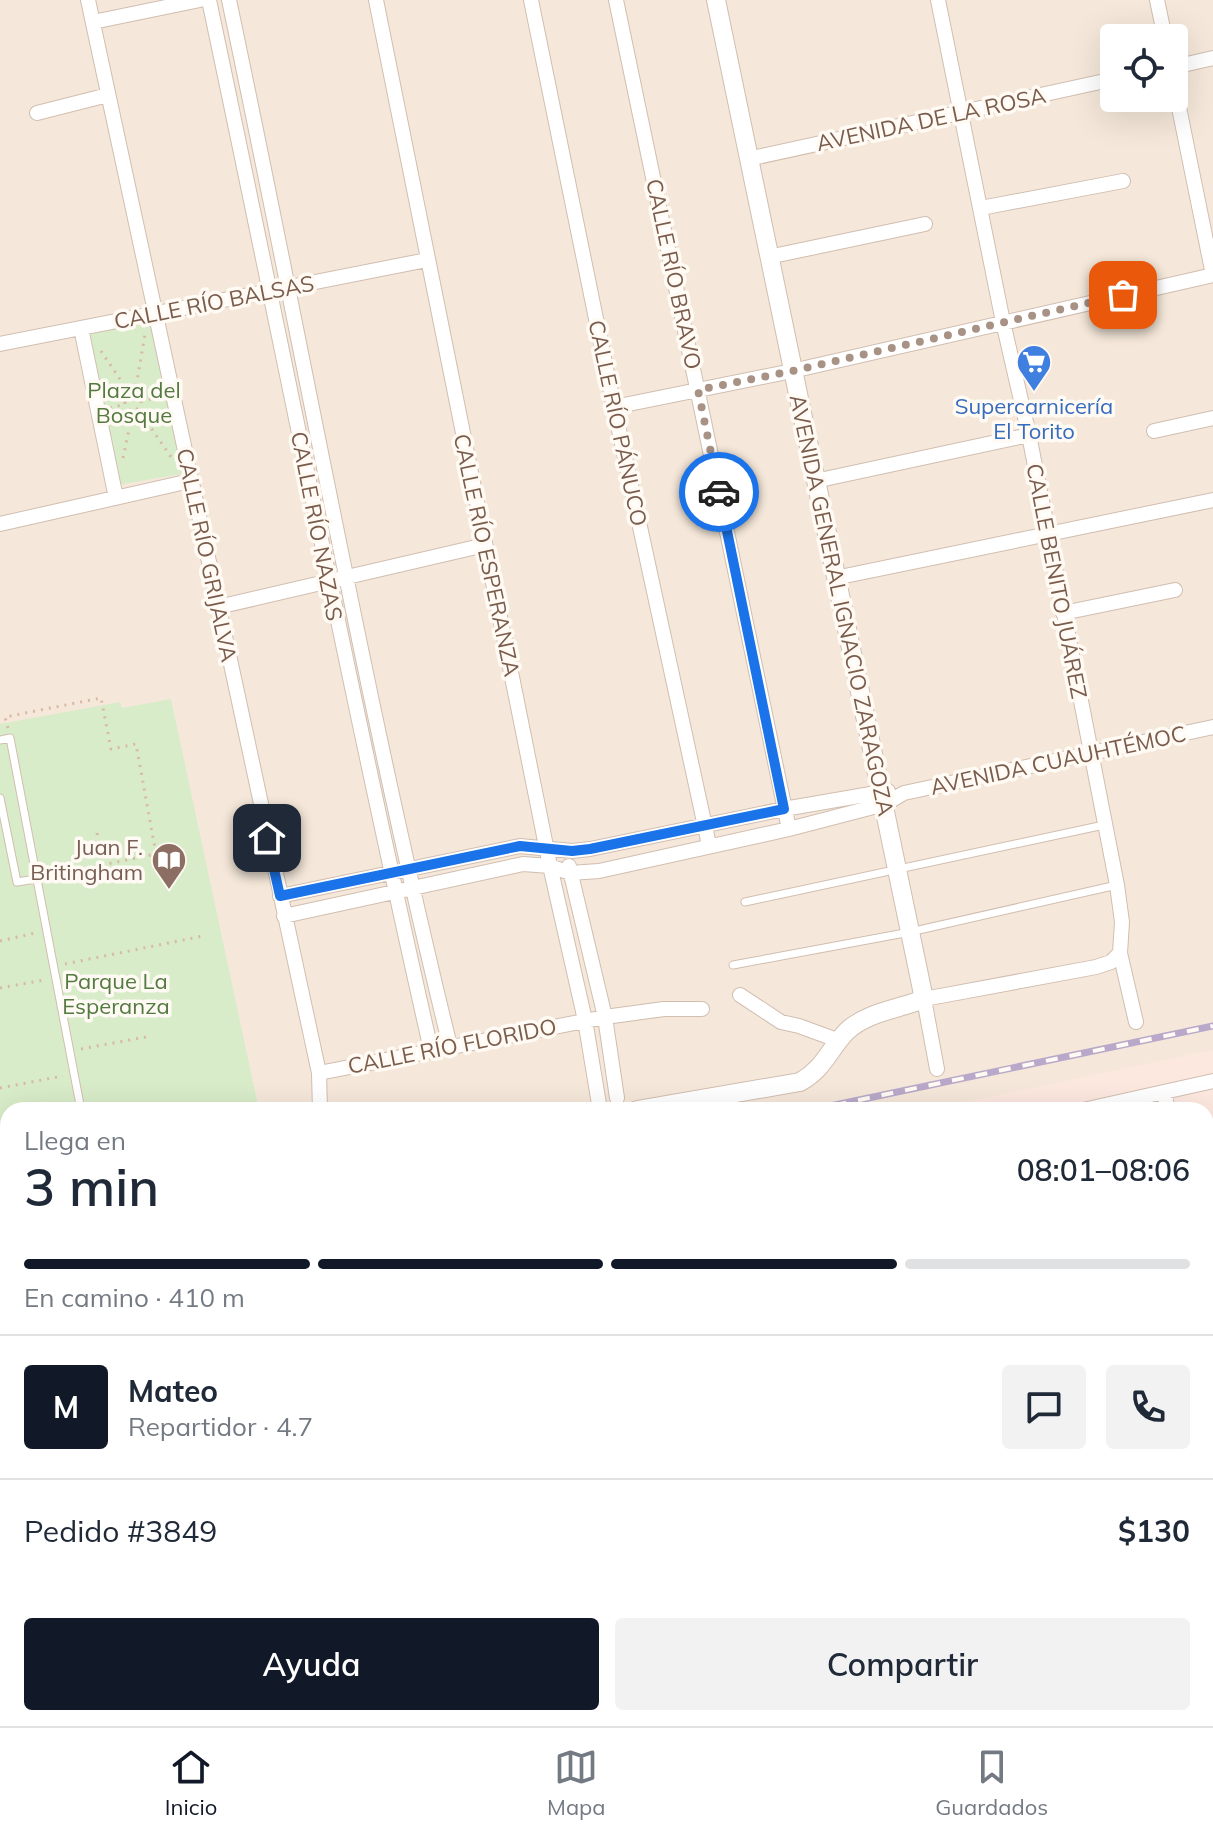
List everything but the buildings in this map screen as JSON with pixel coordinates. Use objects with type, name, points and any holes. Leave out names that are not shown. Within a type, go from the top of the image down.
[{"type":"street","name":"CALLE RÍO GRIJALVA","points":[[88,0],[319,1073],[320,1102]]},
{"type":"street","points":[[93,22],[200,0]]},
{"type":"street","name":"CALLE RÍO NAZAS","points":[[209,0],[328,581],[431,1050]]},
{"type":"street","name":"CALLE RÍO NAZAS","points":[[229,0],[290,287],[345,578],[411,889],[450,1046]]},
{"type":"street","name":"CALLE RÍO ESPERANZA","points":[[376,0],[546,847],[585,1020],[599,1102]]},
{"type":"street","name":"CALLE RÍO PÁNUCO","points":[[531,0],[614,407],[709,845]]},
{"type":"street","name":"CALLE RÍO BRAVO","points":[[616,0],[789,829]]},
{"type":"street","name":"AVENIDA GENERAL IGNACIO ZARAGOZA","points":[[716,0],[835,578],[884,797],[937,1069]]},
{"type":"street","name":"CALLE BENITO JUÁREZ","points":[[938,0],[1029,435],[1117,885],[1122,922],[1120,953],[1136,1022]]},
{"type":"street","points":[[1157,0],[1162,24]]},
{"type":"street","points":[[1188,64],[1213,58]]},
{"type":"street","name":"AVENIDA DE LA ROSA","points":[[748,159],[1100,82]]},
{"type":"street","points":[[37,113],[108,95]]},
{"type":"street","points":[[614,407],[792,371],[1213,275],[1180,112]]},
{"type":"street","points":[[981,208],[1123,181]]},
{"type":"street","points":[[768,257],[925,224]]},
{"type":"street","name":"CALLE RÍO BALSAS","points":[[0,344],[427,260]]},
{"type":"street","points":[[81,328],[116,498]]},
{"type":"street","points":[[1154,431],[1213,418]]},
{"type":"street","points":[[815,481],[1029,435]]},
{"type":"street","points":[[0,524],[190,481]]},
{"type":"street","points":[[835,578],[1213,500]]},
{"type":"street","points":[[218,607],[485,545]]},
{"type":"street","points":[[1063,613],[1175,590]]},
{"type":"street","name":"AVENIDA CUAUHTÉMOC","points":[[280,896],[520,846],[590,849],[784,809],[884,797],[1213,727]]},
{"type":"street","name":"AVENIDA CUAUHTÉMOC","points":[[550,866],[570,873],[599,871],[789,829],[884,797]]},
{"type":"street","points":[[565,850],[605,1017],[617,1098]]},
{"type":"street","points":[[284,916],[523,864],[550,866]]},
{"type":"street","points":[[684,1102],[800,1082],[822,1066],[848,1030],[874,1014],[924,999],[1096,967],[1111,962],[1120,953]]},
{"type":"street","points":[[740,995],[781,1022],[840,1041]]},
{"type":"street","name":"CALLE RÍO FLORIDO","points":[[319,1073],[585,1020],[664,1009],[702,1009]]},
{"type":"street","points":[[1119,1102],[1213,1081]]},
{"type":"street","points":[[1164,1092],[1166,1102]]},
{"type":"lane","points":[[0,740],[10,738],[79,1102]]},
{"type":"lane","points":[[0,798],[17,882],[36,879]]},
{"type":"lane","points":[[745,902],[1104,825]]},
{"type":"lane","points":[[733,965],[910,932],[1117,885]]},
{"type":"path","points":[[102,410],[125,404],[133,394],[145,331]]},
{"type":"path","points":[[94,341],[141,401]]},
{"type":"path","points":[[120,470],[141,401],[166,396]]},
{"type":"path","points":[[125,404],[136,410],[173,461]]},
{"type":"path","points":[[5,717],[101,698],[111,749],[136,744],[156,854],[36,879]]},
{"type":"path","points":[[97,833],[103,865]]},
{"type":"path","points":[[0,941],[47,931]]},
{"type":"path","points":[[54,966],[203,936]]},
{"type":"path","points":[[0,988],[56,978]]},
{"type":"path","points":[[70,1052],[146,1037]]},
{"type":"path","points":[[0,1088],[74,1074]]},
{"type":"shaded area","points":[[0,0],[1213,0],[1213,1102],[0,1102]]},
{"type":"shaded area","points":[[1213,1050],[1213,1102],[966,1102]]},
{"type":"green space","name":"Plaza del Bosque","points":[[149,315],[182,474],[117,485],[86,328]]},
{"type":"green space","name":"Parque La Esperanza","points":[[171,699],[257,1102],[0,1102],[0,724],[120,702],[122,708]]},
{"type":"railway","points":[[849,1102],[1213,1026]]},
{"type":"way so far","points":[[719,492],[698,390],[1123,295]]},
{"type":"place","name":"Supercarnicería El Torito","points":[[1034,393]]},
{"type":"place","name":"Juan F. Britingham","points":[[169,891]]},
{"type":"route","points":[[267,838],[280,896],[520,846],[572,851],[590,849],[784,809],[719,492]]}]
